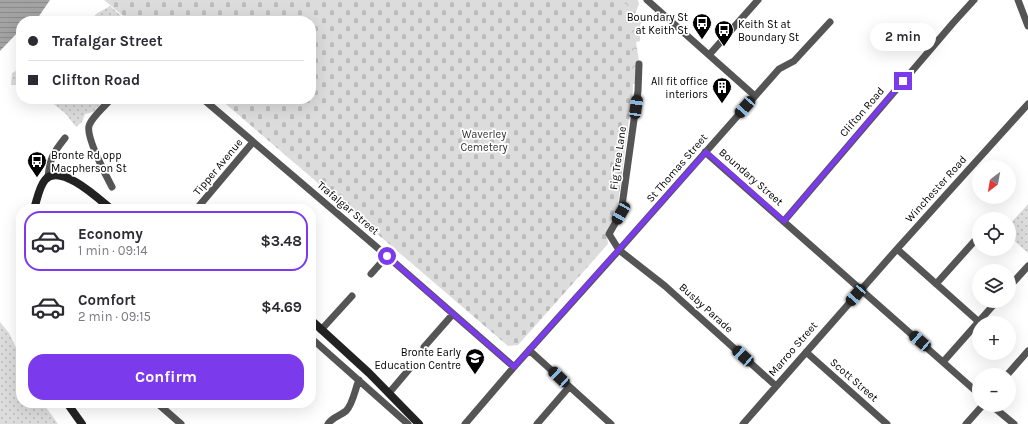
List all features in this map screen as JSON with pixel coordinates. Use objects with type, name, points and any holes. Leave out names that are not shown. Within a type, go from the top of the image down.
[{"type":"main road","points":[[36,204],[43,183],[50,176],[65,177],[77,183],[104,204]]},
{"type":"main road","points":[[316,325],[369,373],[419,424]]},
{"type":"main road","points":[[71,408],[82,424]]},
{"type":"street","points":[[647,0],[755,96]]},
{"type":"street","points":[[709,55],[758,0]]},
{"type":"street","name":"Clifton Road","points":[[784,221],[974,0]]},
{"type":"street","points":[[1018,0],[1028,26]]},
{"type":"street","name":"St Thomas Street","points":[[465,424],[779,69],[794,61],[830,22]]},
{"type":"street","name":"Fig Tree Lane","points":[[620,250],[609,234],[621,213],[638,91],[639,64]]},
{"type":"street","points":[[107,104],[92,121],[89,128],[98,160],[112,187]]},
{"type":"street","name":"Trafalgar Street","points":[[209,104],[514,367]]},
{"type":"street","name":"Winchester Road","points":[[861,290],[1028,104]]},
{"type":"street","points":[[50,176],[50,161],[57,148],[65,138]]},
{"type":"street","name":"Tipper Avenue","points":[[201,204],[254,142]]},
{"type":"street","name":"Boundary Street","points":[[706,152],[972,388]]},
{"type":"street","points":[[936,284],[972,244]]},
{"type":"street","points":[[897,249],[972,316]]},
{"type":"street","name":"Busby Parade","points":[[620,250],[665,286],[776,386]]},
{"type":"street","points":[[371,274],[387,256]]},
{"type":"street","points":[[1016,279],[1028,266]]},
{"type":"street","name":"Marroo Street","points":[[743,424],[861,290]]},
{"type":"street","points":[[321,330],[352,296]]},
{"type":"street","points":[[984,316],[991,308]]},
{"type":"street","points":[[424,346],[453,314]]},
{"type":"street","points":[[944,362],[972,330]]},
{"type":"street","points":[[316,342],[408,424]]},
{"type":"street","points":[[529,350],[611,424]]},
{"type":"street","points":[[1013,368],[1028,351]]},
{"type":"street","name":"Scott Street","points":[[806,352],[887,424]]},
{"type":"street","points":[[389,393],[411,367]]},
{"type":"street","points":[[328,424],[330,420],[346,411],[349,407],[359,380]]},
{"type":"street","points":[[537,424],[569,386]]},
{"type":"street","points":[[163,408],[181,424]]},
{"type":"street","points":[[966,424],[977,412]]},
{"type":"street","points":[[1000,412],[1014,424]]},
{"type":"green space","name":"Waverley Cemetery","points":[[104,0],[623,0],[630,15],[633,89],[617,211],[607,234],[608,244],[518,345],[508,346],[226,104],[316,104],[316,16],[123,16]]},
{"type":"green space","points":[[621,0],[638,0],[639,4],[635,14],[644,16],[640,25],[640,41],[636,42],[640,67],[635,84],[632,84]]},
{"type":"green space","points":[[110,6],[121,16],[94,16]]},
{"type":"green space","points":[[16,71],[16,85],[11,85],[12,73]]},
{"type":"green space","points":[[54,104],[100,104],[93,112],[85,114],[82,122],[76,127],[66,114]]},
{"type":"green space","points":[[1028,204],[1028,253],[1016,242],[1016,217]]},
{"type":"green space","points":[[0,322],[9,333],[16,348],[16,408],[47,408],[58,424],[0,424]]},
{"type":"shaded area","points":[[0,0],[50,0],[39,16],[16,16],[16,34],[0,51]]},
{"type":"place","name":"Boundary St at Keith St","points":[[702,40]]},
{"type":"place","name":"Keith St at Boundary St","points":[[724,47]]},
{"type":"place","name":"All fit office interiors","points":[[722,104]]},
{"type":"place","name":"Bronte Rd opp Macpherson St","points":[[37,178]]},
{"type":"place","name":"Bronte Early Education Centre","points":[[475,375]]},
{"type":"route","points":[[387,256],[514,367],[706,152],[784,221],[903,81]]}]
